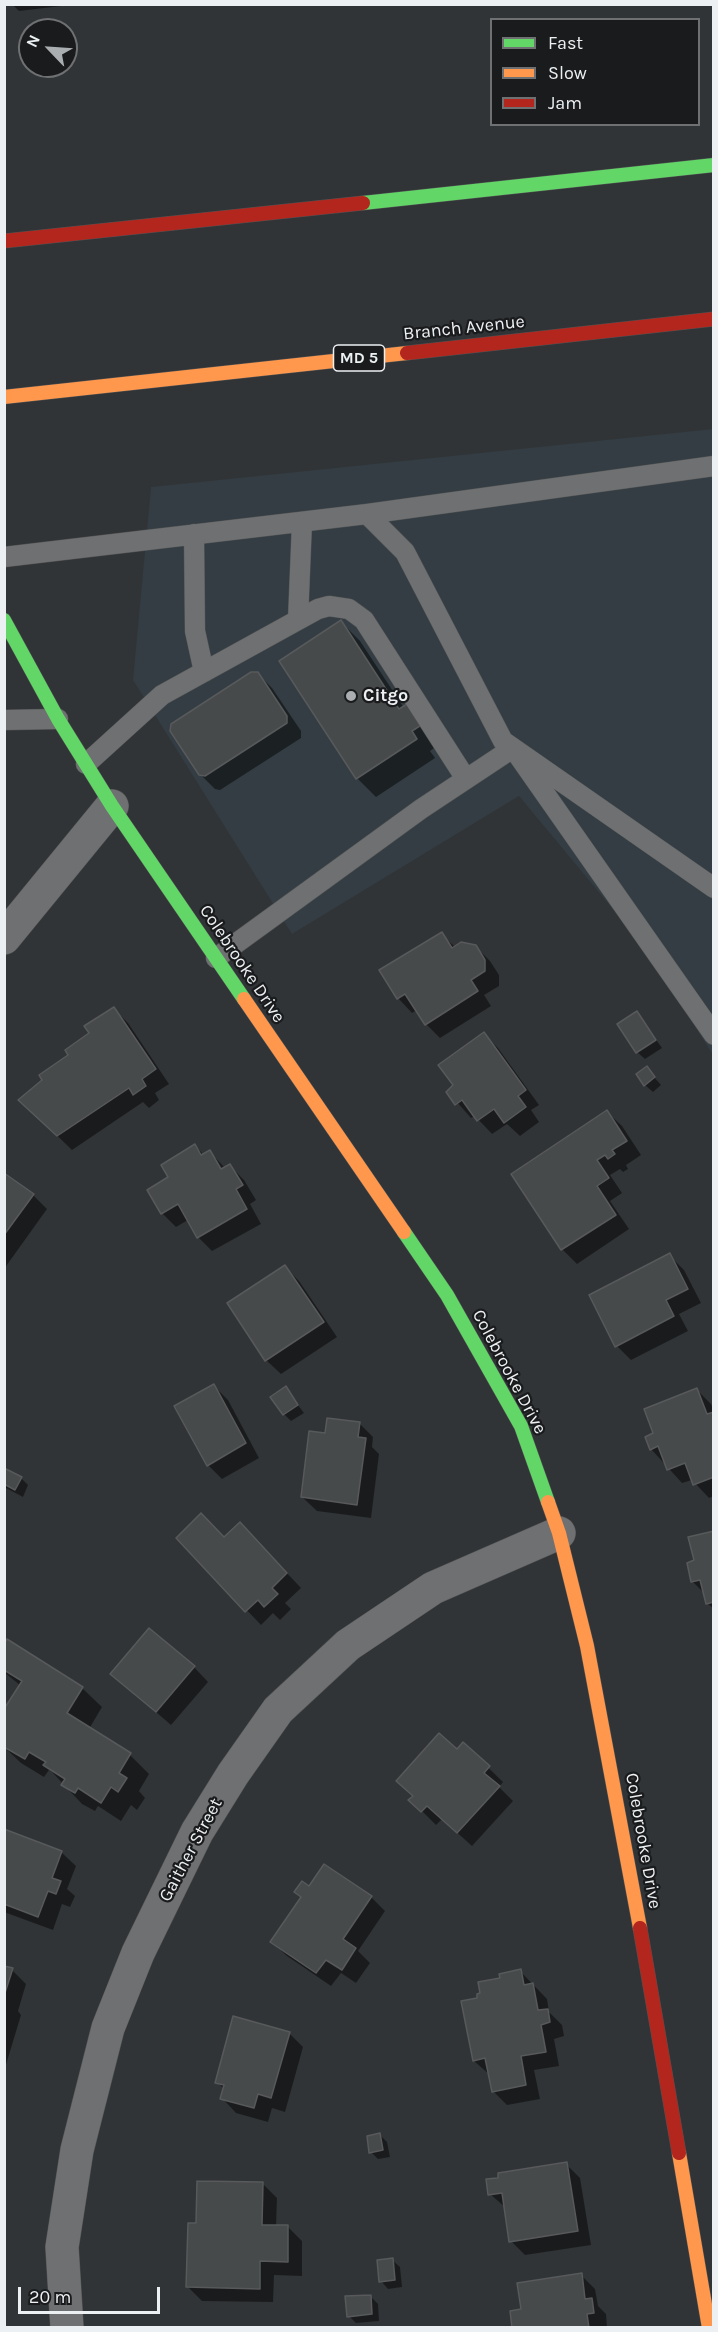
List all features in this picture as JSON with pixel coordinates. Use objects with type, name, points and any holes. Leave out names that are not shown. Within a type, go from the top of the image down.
[{"type":"main road","points":[[4,241],[714,165]]},
{"type":"main road","name":"Branch Avenue","points":[[4,397],[714,319]]},
{"type":"main road","name":"Colebrooke Drive","points":[[4,620],[58,718],[112,806],[447,1295],[521,1426],[559,1533],[587,1646],[625,1840],[709,2328]]},
{"type":"street","points":[[4,938],[112,806]]},
{"type":"street","name":"Gaither Street","points":[[67,2328],[63,2247],[77,2151],[108,2028],[138,1953],[197,1832],[233,1774],[278,1710],[348,1645],[434,1588],[559,1533]]},
{"type":"lane","points":[[4,557],[367,514],[714,466]]},
{"type":"lane","points":[[367,514],[405,552],[503,741],[714,888]]},
{"type":"lane","points":[[298,620],[302,522]]},
{"type":"lane","points":[[194,534],[195,631],[204,672]]},
{"type":"lane","points":[[86,764],[162,695],[318,609],[329,606],[349,609],[364,620],[466,779]]},
{"type":"lane","points":[[4,720],[58,718]]},
{"type":"lane","points":[[216,958],[421,809],[513,748]]},
{"type":"lane","points":[[513,748],[714,1035]]},
{"type":"shaded area","points":[[713,429],[713,1055],[646,949],[519,796],[292,934],[133,680],[151,487]]},
{"type":"building","points":[[341,620],[399,709],[412,701],[426,722],[412,731],[417,739],[356,779],[279,661]]},
{"type":"building","points":[[251,672],[258,672],[287,716],[287,723],[205,776],[199,775],[170,731],[171,724]]},
{"type":"building","points":[[442,932],[452,948],[461,942],[476,945],[485,960],[485,971],[471,980],[478,991],[425,1025],[405,994],[397,999],[379,970]]},
{"type":"building","points":[[114,1007],[156,1069],[142,1079],[146,1086],[133,1095],[129,1088],[57,1136],[18,1100],[42,1080],[39,1075],[68,1055],[65,1050],[89,1033],[84,1026]]},
{"type":"building","points":[[637,1011],[656,1040],[636,1053],[617,1024]]},
{"type":"building","points":[[484,1032],[526,1090],[518,1096],[526,1107],[504,1123],[494,1109],[477,1121],[462,1100],[455,1105],[446,1092],[453,1085],[438,1065]]},
{"type":"building","points":[[647,1066],[655,1077],[644,1086],[636,1074]]},
{"type":"building","points":[[607,1110],[627,1141],[612,1150],[615,1154],[608,1159],[605,1155],[597,1160],[609,1178],[597,1186],[616,1215],[561,1250],[511,1174]]},
{"type":"building","points":[[195,1144],[201,1155],[210,1150],[221,1169],[230,1164],[243,1185],[236,1189],[247,1209],[197,1238],[178,1204],[161,1214],[147,1190],[168,1177],[161,1165]]},
{"type":"building","points":[[4,1173],[34,1194],[4,1235]]},
{"type":"building","points":[[670,1253],[688,1289],[666,1300],[674,1316],[615,1347],[589,1295]]},
{"type":"building","points":[[285,1265],[324,1322],[265,1361],[227,1303]]},
{"type":"building","points":[[214,1384],[246,1443],[207,1466],[174,1406]]},
{"type":"building","points":[[286,1386],[298,1405],[283,1415],[270,1397]]},
{"type":"building","points":[[697,1388],[707,1414],[714,1412],[714,1477],[693,1485],[685,1463],[667,1470],[658,1446],[650,1450],[645,1437],[653,1433],[644,1409]]},
{"type":"building","points":[[327,1418],[360,1422],[358,1437],[366,1438],[357,1505],[301,1497],[309,1431],[325,1433]]},
{"type":"building","points":[[4,1468],[22,1477],[15,1490],[4,1484]]},
{"type":"building","points":[[201,1513],[224,1537],[240,1522],[287,1573],[272,1588],[278,1594],[264,1607],[258,1600],[245,1612],[176,1538]]},
{"type":"building","points":[[714,1531],[714,1602],[706,1604],[700,1580],[691,1582],[687,1563],[694,1560],[688,1537]]},
{"type":"building","points":[[149,1628],[195,1666],[156,1712],[110,1674]]},
{"type":"building","points":[[7,1639],[83,1687],[67,1713],[131,1753],[119,1773],[127,1778],[118,1792],[111,1787],[101,1803],[78,1788],[75,1793],[61,1785],[65,1779],[43,1765],[46,1762],[29,1752],[25,1759],[4,1747],[4,1709],[22,1681],[4,1670],[4,1644]]},
{"type":"building","points":[[439,1733],[457,1749],[463,1742],[490,1766],[484,1773],[500,1786],[457,1833],[427,1806],[421,1812],[408,1800],[413,1796],[396,1781]]},
{"type":"building","points":[[4,1829],[62,1851],[52,1878],[61,1881],[56,1894],[48,1891],[38,1917],[4,1904]]},
{"type":"building","points":[[324,1864],[372,1896],[343,1939],[356,1948],[342,1970],[326,1960],[316,1973],[270,1942],[301,1897],[294,1892],[302,1881],[309,1886]]},
{"type":"building","points":[[4,1966],[13,1968],[4,1996]]},
{"type":"building","points":[[521,1969],[524,1985],[533,1983],[538,2010],[548,2009],[550,2022],[541,2025],[546,2052],[521,2056],[526,2085],[492,2092],[485,2058],[473,2061],[461,2001],[477,1998],[477,1994],[480,1993],[478,1982],[500,1978],[499,1974]]},
{"type":"building","points":[[233,2016],[290,2032],[271,2098],[258,2094],[254,2108],[220,2099],[224,2085],[215,2083]]},
{"type":"building","points":[[380,2133],[383,2150],[369,2153],[367,2136]]},
{"type":"building","points":[[567,2162],[578,2231],[509,2242],[502,2193],[488,2195],[486,2179],[498,2178],[498,2173]]},
{"type":"building","points":[[197,2181],[263,2182],[262,2225],[288,2225],[288,2262],[260,2261],[260,2289],[186,2287],[188,2223],[196,2223]]},
{"type":"building","points":[[393,2258],[395,2280],[379,2282],[377,2260]]},
{"type":"building","points":[[582,2273],[585,2299],[592,2298],[594,2313],[587,2314],[589,2328],[512,2328],[510,2311],[521,2309],[517,2283]]},
{"type":"building","points":[[371,2295],[372,2314],[347,2317],[345,2296]]},
{"type":"traffic: fast","points":[[363,203],[714,165]]},
{"type":"traffic: fast","points":[[4,620],[58,719],[112,806],[244,999]]},
{"type":"traffic: fast","points":[[404,1232],[447,1295],[521,1426],[548,1502]]},
{"type":"traffic: slow","points":[[4,397],[407,353]]},
{"type":"traffic: slow","points":[[244,999],[404,1232]]},
{"type":"traffic: slow","points":[[548,1502],[559,1533],[587,1646],[640,1928]]},
{"type":"traffic: slow","points":[[679,2153],[709,2328]]},
{"type":"traffic: jam","points":[[4,241],[363,203]]},
{"type":"traffic: jam","points":[[407,353],[714,319]]},
{"type":"traffic: jam","points":[[640,1928],[679,2153]]},
{"type":"place","name":"Citgo","points":[[351,696]]}]
